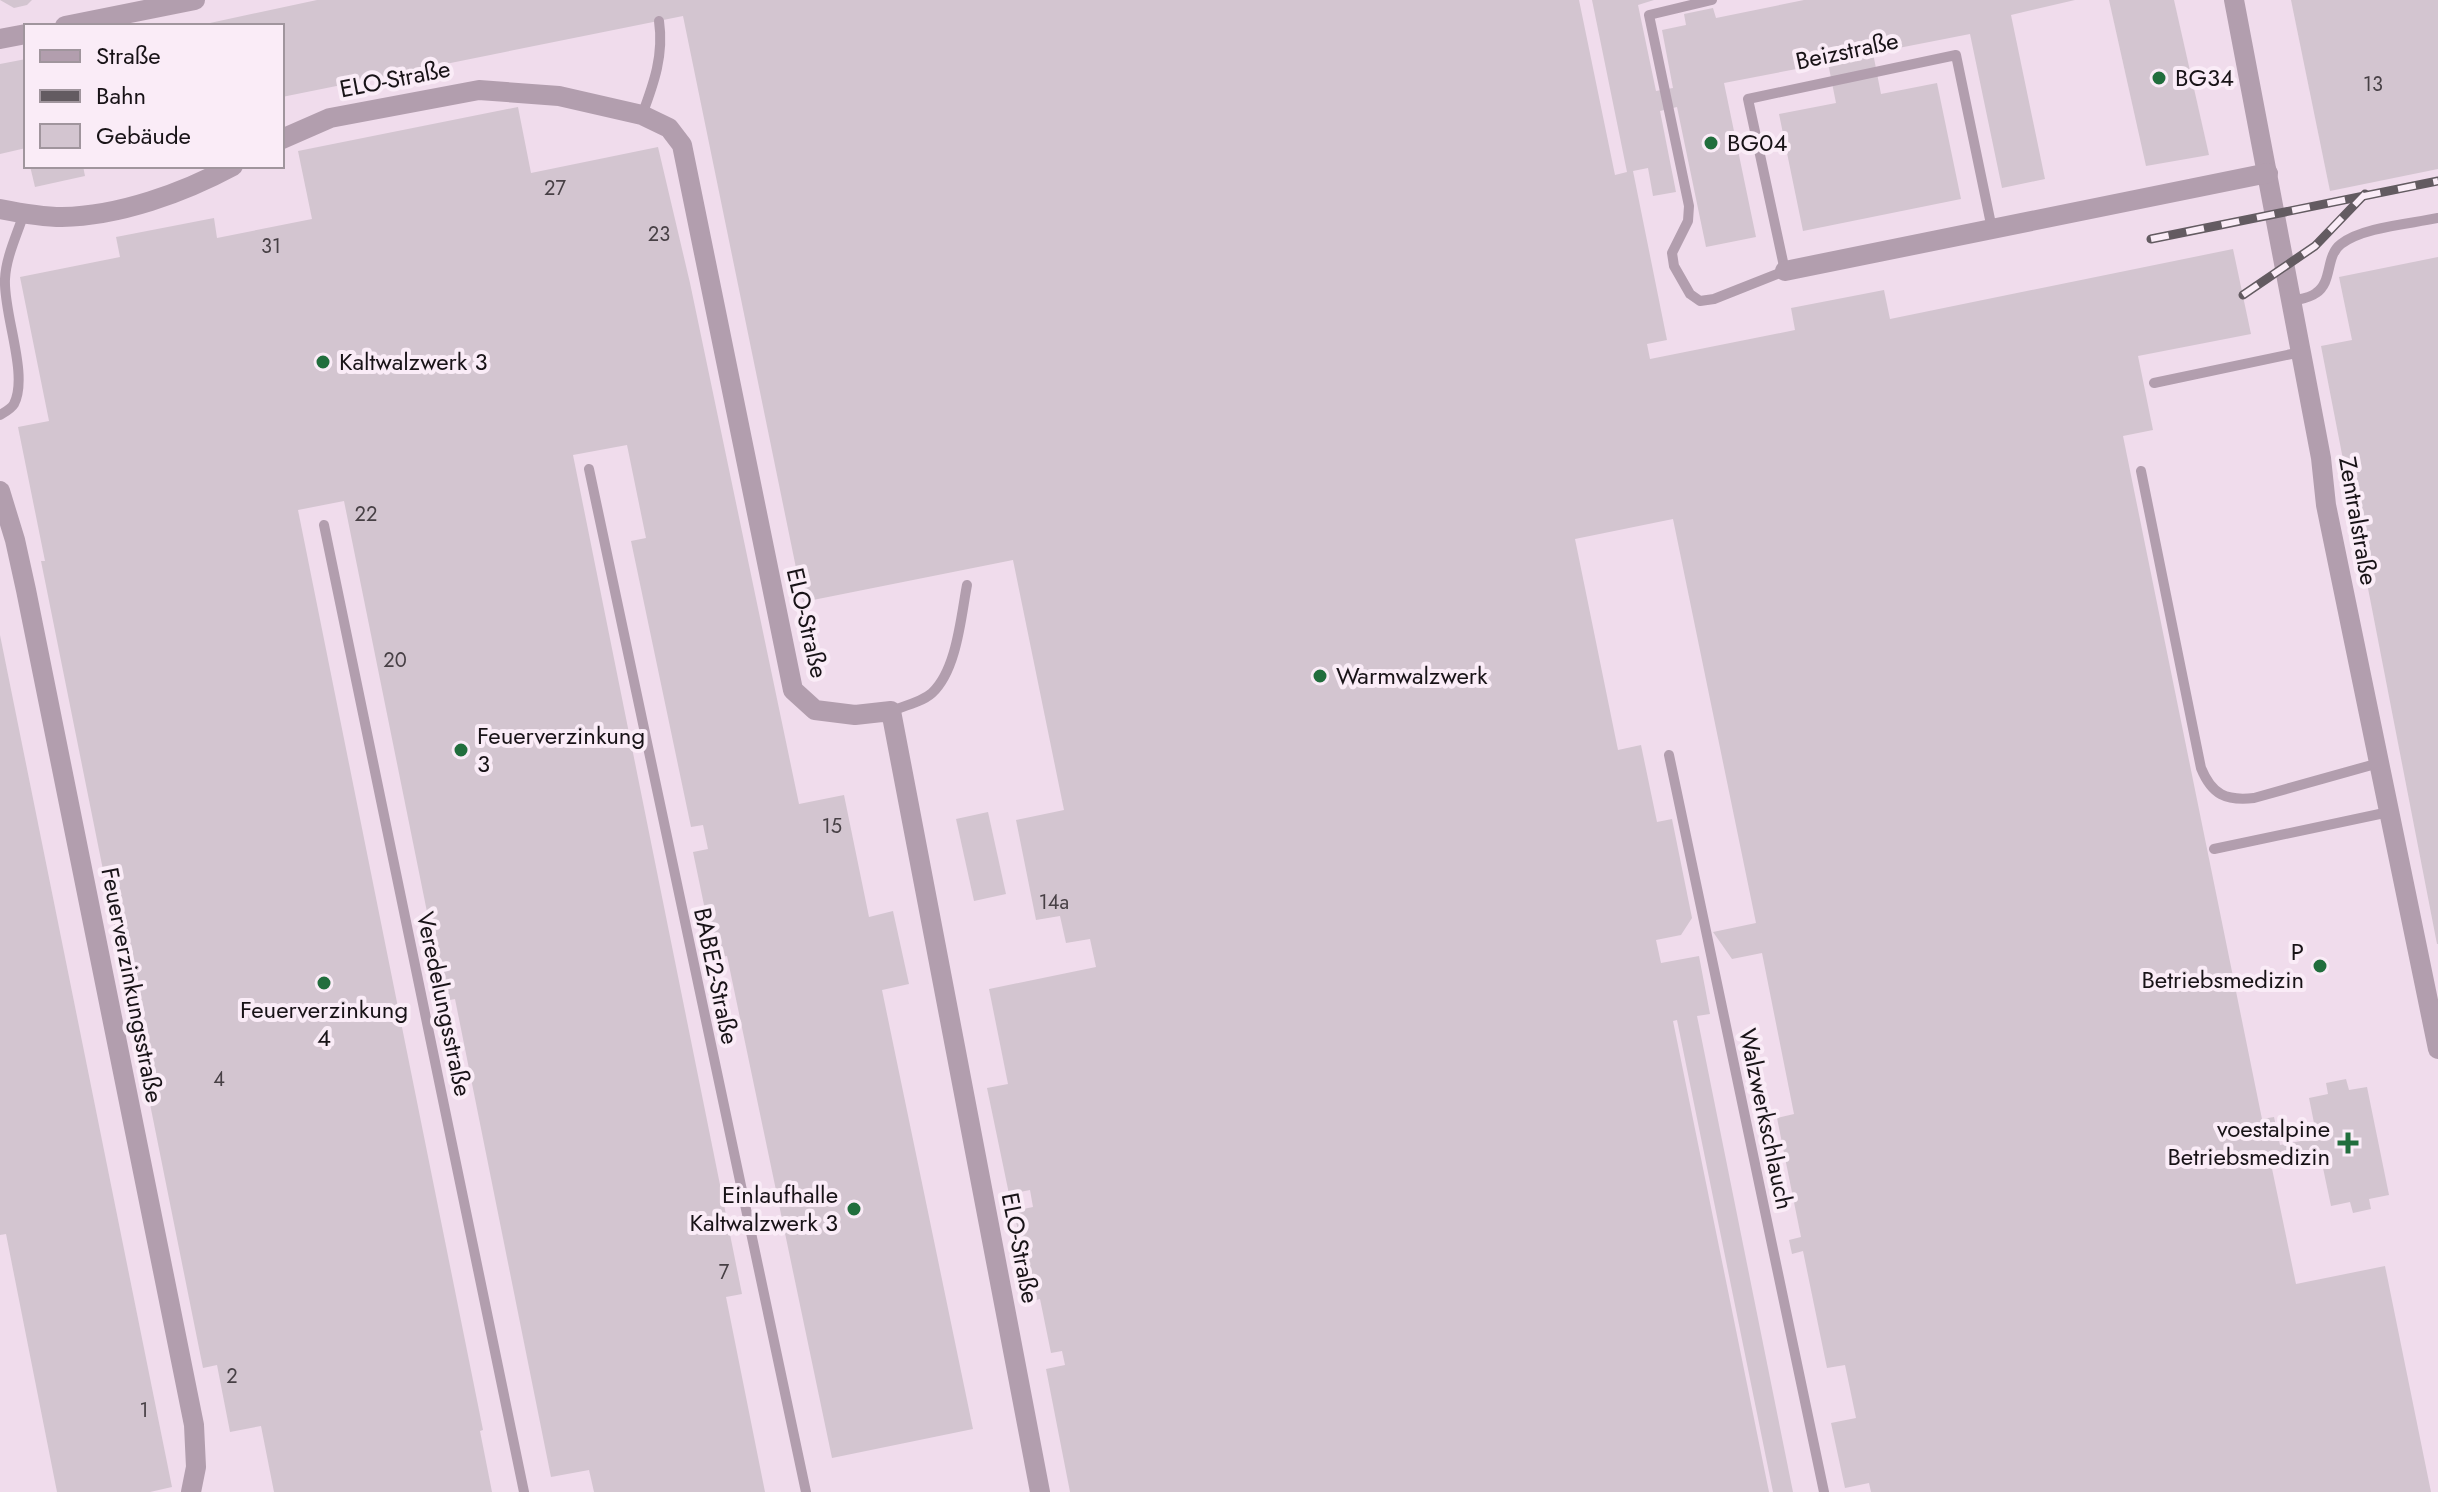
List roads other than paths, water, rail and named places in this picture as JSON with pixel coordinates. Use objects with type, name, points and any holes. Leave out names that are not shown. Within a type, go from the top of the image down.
[{"type":"street","points":[[75,24],[195,0]]},
{"type":"street","name":"Zentralstraße","points":[[2234,0],[2321,458],[2326,505],[2438,1049]]},
{"type":"street","points":[[0,39],[24,34]]},
{"type":"street","name":"ELO-Straße","points":[[284,138],[330,118],[479,90],[559,96],[642,115],[669,128],[682,145],[793,690],[815,710],[855,715],[891,711],[1040,1492]]},
{"type":"street","points":[[0,209],[62,217],[109,211],[167,195],[228,168]]},
{"type":"street","points":[[1785,271],[2268,173]]},
{"type":"street","name":"Feuerverzinkungsstraße","points":[[0,491],[26,590],[194,1425],[196,1467],[191,1492]]},
{"type":"lane","points":[[1712,0],[1649,15],[1689,206],[1688,221],[1672,253],[1674,266],[1690,294],[1700,301],[1714,299],[1785,271]]},
{"type":"lane","points":[[642,115],[659,68],[659,21]]},
{"type":"lane","name":"Beizstraße","points":[[1785,271],[1748,99],[1956,55],[1992,229]]},
{"type":"lane","points":[[0,415],[14,406],[18,392],[18,367],[5,298],[5,278],[24,213]]},
{"type":"lane","points":[[2292,301],[2317,293],[2323,286],[2333,251],[2342,242],[2360,234],[2438,218]]},
{"type":"lane","points":[[2154,383],[2301,352]]},
{"type":"lane","name":"BABE2-Straße","points":[[589,469],[806,1492]]},
{"type":"lane","points":[[2141,471],[2201,768],[2207,782],[2233,800],[2254,798],[2379,763]]},
{"type":"lane","name":"Veredelungsstraße","points":[[324,525],[524,1492]]},
{"type":"lane","points":[[891,711],[931,694],[945,676],[956,644],[967,585]]},
{"type":"lane","name":"Walzwerkschlauch","points":[[1669,755],[1824,1492]]},
{"type":"lane","points":[[2214,849],[2389,812]]},
{"type":"railway","points":[[2151,239],[2438,181]]},
{"type":"railway","points":[[2243,295],[2315,246],[2365,194]]},
{"type":"place","name":"BG34","points":[[2159,78]]},
{"type":"place","name":"BG04","points":[[1711,143]]},
{"type":"place","name":"Kaltwalzwerk 3","points":[[323,362]]},
{"type":"place","name":"Warmwalzwerk","points":[[1320,676]]},
{"type":"place","name":"Feuerverzinkung 3","points":[[461,750]]},
{"type":"place","name":"P Betriebsmedizin","points":[[2320,966]]},
{"type":"place","name":"Feuerverzinkung 4","points":[[324,983]]},
{"type":"place","name":"voestalpine Betriebsmedizin","points":[[2348,1143]]},
{"type":"place","name":"Einlaufhalle Kaltwalzwerk 3","points":[[854,1209]]}]
